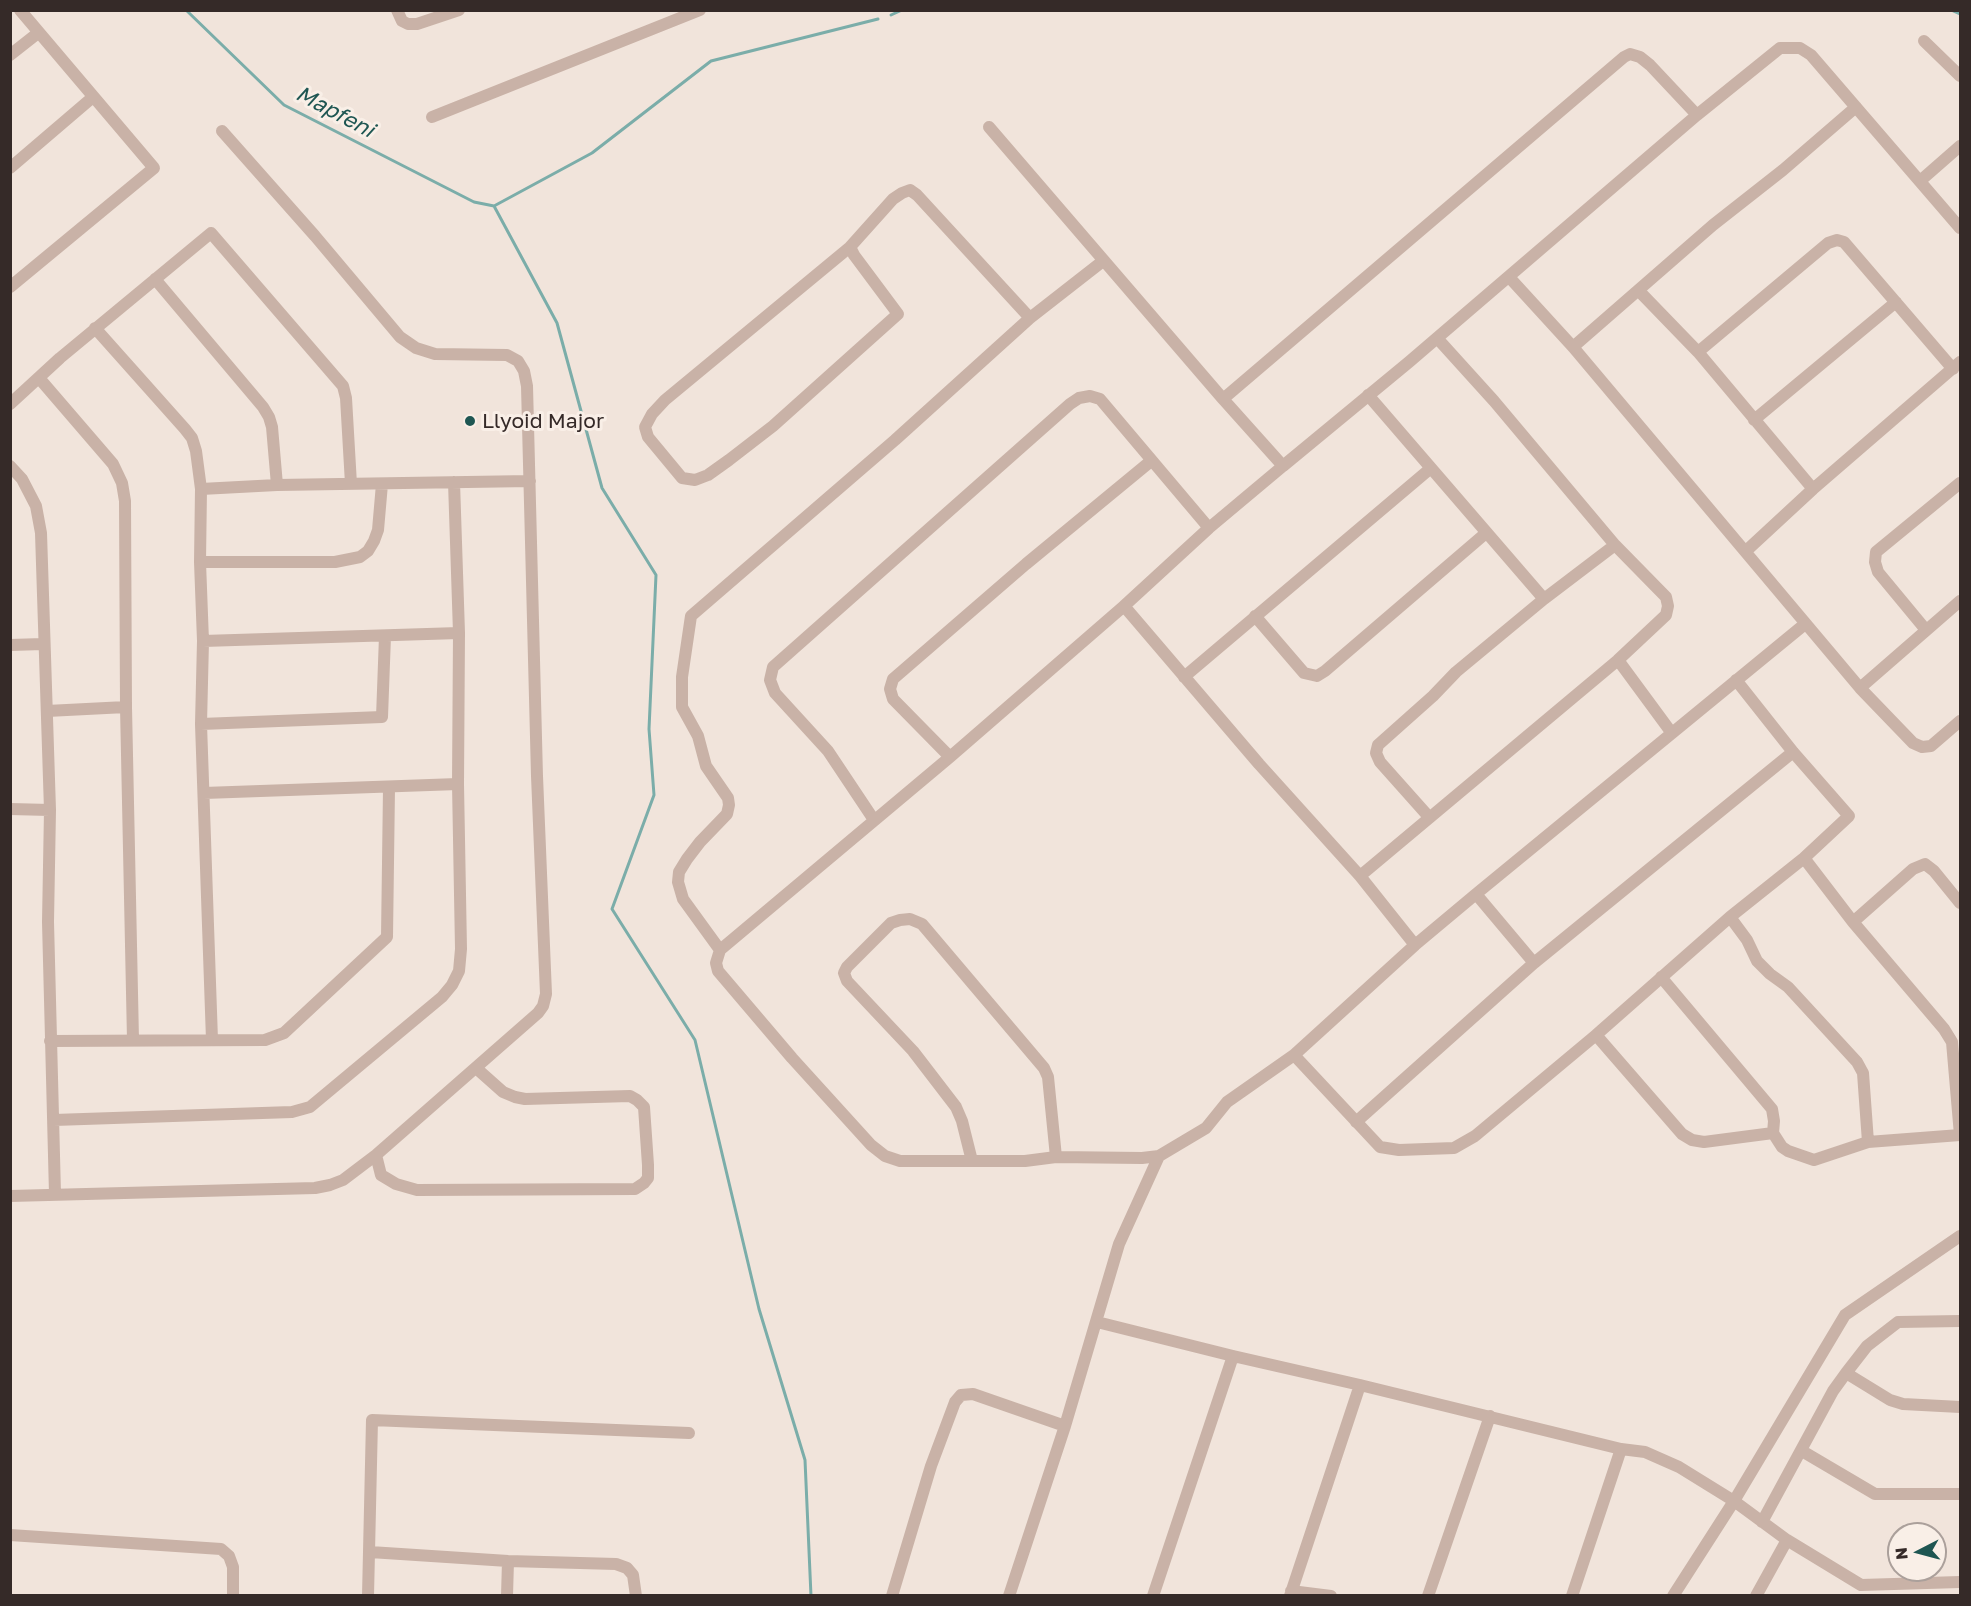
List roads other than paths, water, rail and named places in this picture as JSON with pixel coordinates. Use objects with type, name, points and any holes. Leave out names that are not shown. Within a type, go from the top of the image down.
[{"type":"street","points":[[10,287],[154,168],[20,10]]},
{"type":"street","points":[[397,10],[402,21],[417,24],[459,10]]},
{"type":"street","points":[[432,117],[700,10]]},
{"type":"street","points":[[10,55],[38,33]]},
{"type":"street","points":[[1924,41],[1960,76]]},
{"type":"street","points":[[1805,624],[1415,945],[1294,1054],[1227,1102],[1206,1128],[1159,1156],[1142,1158],[1056,1157],[1026,1161],[900,1161],[885,1156],[871,1145],[792,1058],[718,970],[716,963],[720,950],[950,757],[1124,606],[1209,528],[1437,338],[1697,115],[1780,48],[1800,48],[1811,55],[1960,228]]},
{"type":"street","points":[[1223,399],[1624,57],[1630,54],[1650,64],[1697,115]]},
{"type":"street","points":[[10,168],[93,97]]},
{"type":"street","points":[[1573,347],[1713,225],[1783,170],[1856,107]]},
{"type":"street","points":[[989,126],[1103,261],[1283,466]]},
{"type":"street","points":[[10,1196],[315,1188],[330,1185],[343,1180],[376,1155],[476,1068],[538,1013],[546,994],[537,776],[527,386],[524,371],[518,361],[507,356],[435,354],[416,348],[400,337],[222,131]]},
{"type":"street","points":[[1920,181],[1960,146]]},
{"type":"street","points":[[850,247],[898,314],[773,426],[708,476],[695,480],[682,478],[648,437],[645,426],[652,414],[665,400],[850,247],[902,192],[910,190],[917,195],[1030,318]]},
{"type":"street","points":[[10,404],[95,328],[211,233],[343,386],[346,398],[351,484]]},
{"type":"street","points":[[1698,352],[1828,243],[1837,240],[1844,242],[1896,302],[1957,365],[1813,489],[1746,551]]},
{"type":"street","points":[[720,950],[683,899],[678,882],[679,872],[687,860],[700,842],[727,814],[729,806],[729,798],[706,766],[698,736],[682,707],[682,677],[691,616],[895,440],[1030,318],[1103,261]]},
{"type":"street","points":[[1509,277],[1573,347],[1860,688],[1913,743],[1922,747],[1931,746],[1960,721]]},
{"type":"street","points":[[155,279],[269,417],[272,427],[277,485]]},
{"type":"street","points":[[1639,291],[1698,352],[1813,489]]},
{"type":"street","points":[[1754,420],[1896,302]]},
{"type":"street","points":[[95,328],[192,438],[196,451],[201,489],[200,562],[203,641],[201,724],[212,1040]]},
{"type":"street","points":[[1360,876],[1617,660],[1666,615],[1668,606],[1666,597],[1615,545],[1494,401],[1437,338]]},
{"type":"street","points":[[39,378],[113,464],[122,483],[125,501],[126,707],[133,1040]]},
{"type":"street","points":[[1368,395],[1544,599]]},
{"type":"street","points":[[874,820],[828,752],[775,693],[770,680],[773,667],[1070,404],[1079,398],[1090,396],[1100,399],[1209,528]]},
{"type":"street","points":[[950,757],[893,699],[890,690],[893,679],[1026,564],[1151,461]]},
{"type":"street","points":[[10,466],[22,479],[36,506],[40,533],[50,810],[48,922],[55,1194]]},
{"type":"street","points":[[1184,677],[1431,468]]},
{"type":"street","points":[[201,489],[277,485],[530,481]]},
{"type":"street","points":[[54,1120],[292,1112],[310,1107],[442,997],[452,985],[459,971],[461,949],[458,784],[459,633],[454,482]]},
{"type":"street","points":[[1926,630],[1878,572],[1875,562],[1876,552],[1960,483]]},
{"type":"street","points":[[200,562],[335,562],[360,557],[368,551],[378,530],[382,484]]},
{"type":"street","points":[[1255,616],[1304,673],[1310,676],[1317,675],[1325,671],[1486,533]]},
{"type":"street","points":[[1429,817],[1380,762],[1376,753],[1378,745],[1433,696],[1456,672],[1544,599],[1615,545]]},
{"type":"street","points":[[1860,688],[1960,601]]},
{"type":"street","points":[[1124,606],[1360,876],[1415,945]]},
{"type":"street","points":[[203,641],[459,633]]},
{"type":"street","points":[[201,724],[382,717],[385,636]]},
{"type":"street","points":[[10,645],[43,644]]},
{"type":"street","points":[[1617,660],[1671,732]]},
{"type":"street","points":[[1294,1054],[1380,1147],[1389,1149],[1454,1148],[1476,1136],[1596,1035],[1730,917],[1804,858],[1849,816],[1793,752],[1736,680]]},
{"type":"street","points":[[47,711],[126,707]]},
{"type":"street","points":[[1356,1122],[1534,963],[1793,752]]},
{"type":"street","points":[[204,793],[458,784]]},
{"type":"street","points":[[50,1041],[265,1040],[284,1033],[387,937],[389,788]]},
{"type":"street","points":[[10,809],[50,810]]},
{"type":"street","points":[[1661,977],[1772,1109],[1773,1133],[1782,1147],[1788,1151],[1814,1160],[1868,1143],[1960,1135],[1952,1042],[1944,1029],[1853,922],[1804,858]]},
{"type":"street","points":[[1853,922],[1913,869],[1925,864],[1934,871],[1960,903]]},
{"type":"street","points":[[1476,894],[1534,963]]},
{"type":"street","points":[[1730,917],[1747,940],[1757,962],[1788,987],[1857,1062],[1863,1073],[1868,1143]]},
{"type":"street","points":[[972,1161],[956,1107],[913,1051],[847,981],[844,973],[847,967],[891,923],[900,920],[910,919],[922,924],[1044,1068],[1056,1157]]},
{"type":"street","points":[[1596,1035],[1682,1134],[1692,1140],[1704,1142],[1773,1133]]},
{"type":"street","points":[[376,1155],[381,1174],[396,1185],[417,1190],[635,1189],[648,1178],[644,1107],[638,1100],[630,1096],[525,1099],[497,1088],[476,1068]]},
{"type":"street","points":[[1009,1596],[1065,1426],[1119,1244],[1159,1156]]},
{"type":"street","points":[[1673,1596],[1734,1501],[1845,1315],[1960,1236]]},
{"type":"street","points":[[1762,1522],[1833,1390],[1868,1346],[1898,1322],[1960,1321]]},
{"type":"street","points":[[1097,1322],[1621,1449],[1644,1452],[1679,1467],[1734,1501],[1858,1591],[1959,1582],[1954,1596]]},
{"type":"street","points":[[1153,1596],[1233,1356]]},
{"type":"street","points":[[1846,1372],[1890,1400],[1903,1404],[1960,1407]]},
{"type":"street","points":[[1331,1596],[1290,1593],[1360,1385]]},
{"type":"street","points":[[892,1596],[931,1466],[955,1402],[962,1395],[973,1394],[1065,1426]]},
{"type":"street","points":[[1428,1596],[1490,1416]]},
{"type":"street","points":[[368,1596],[372,1420],[689,1433]]},
{"type":"street","points":[[1572,1596],[1621,1449]]},
{"type":"street","points":[[1802,1451],[1875,1494],[1960,1494]]},
{"type":"street","points":[[10,1534],[221,1549],[230,1556],[233,1567],[233,1596]]},
{"type":"street","points":[[1756,1596],[1787,1540]]},
{"type":"street","points":[[370,1552],[508,1561],[616,1564],[627,1568],[633,1575],[636,1596]]},
{"type":"street","points":[[507,1596],[508,1561]]},
{"type":"waterway","name":"Mapfeni","points":[[186,10],[284,105],[474,202],[494,206]]},
{"type":"waterway","points":[[891,15],[902,10]]},
{"type":"waterway","points":[[1951,10],[1960,14]]},
{"type":"waterway","points":[[494,206],[592,153],[711,61],[878,19]]},
{"type":"waterway","points":[[494,206],[557,323],[602,488],[656,575],[649,729],[654,795],[612,909],[695,1040],[759,1309],[805,1460],[811,1596]]},
{"type":"place","name":"Llyoid Major","points":[[470,421]]}]
